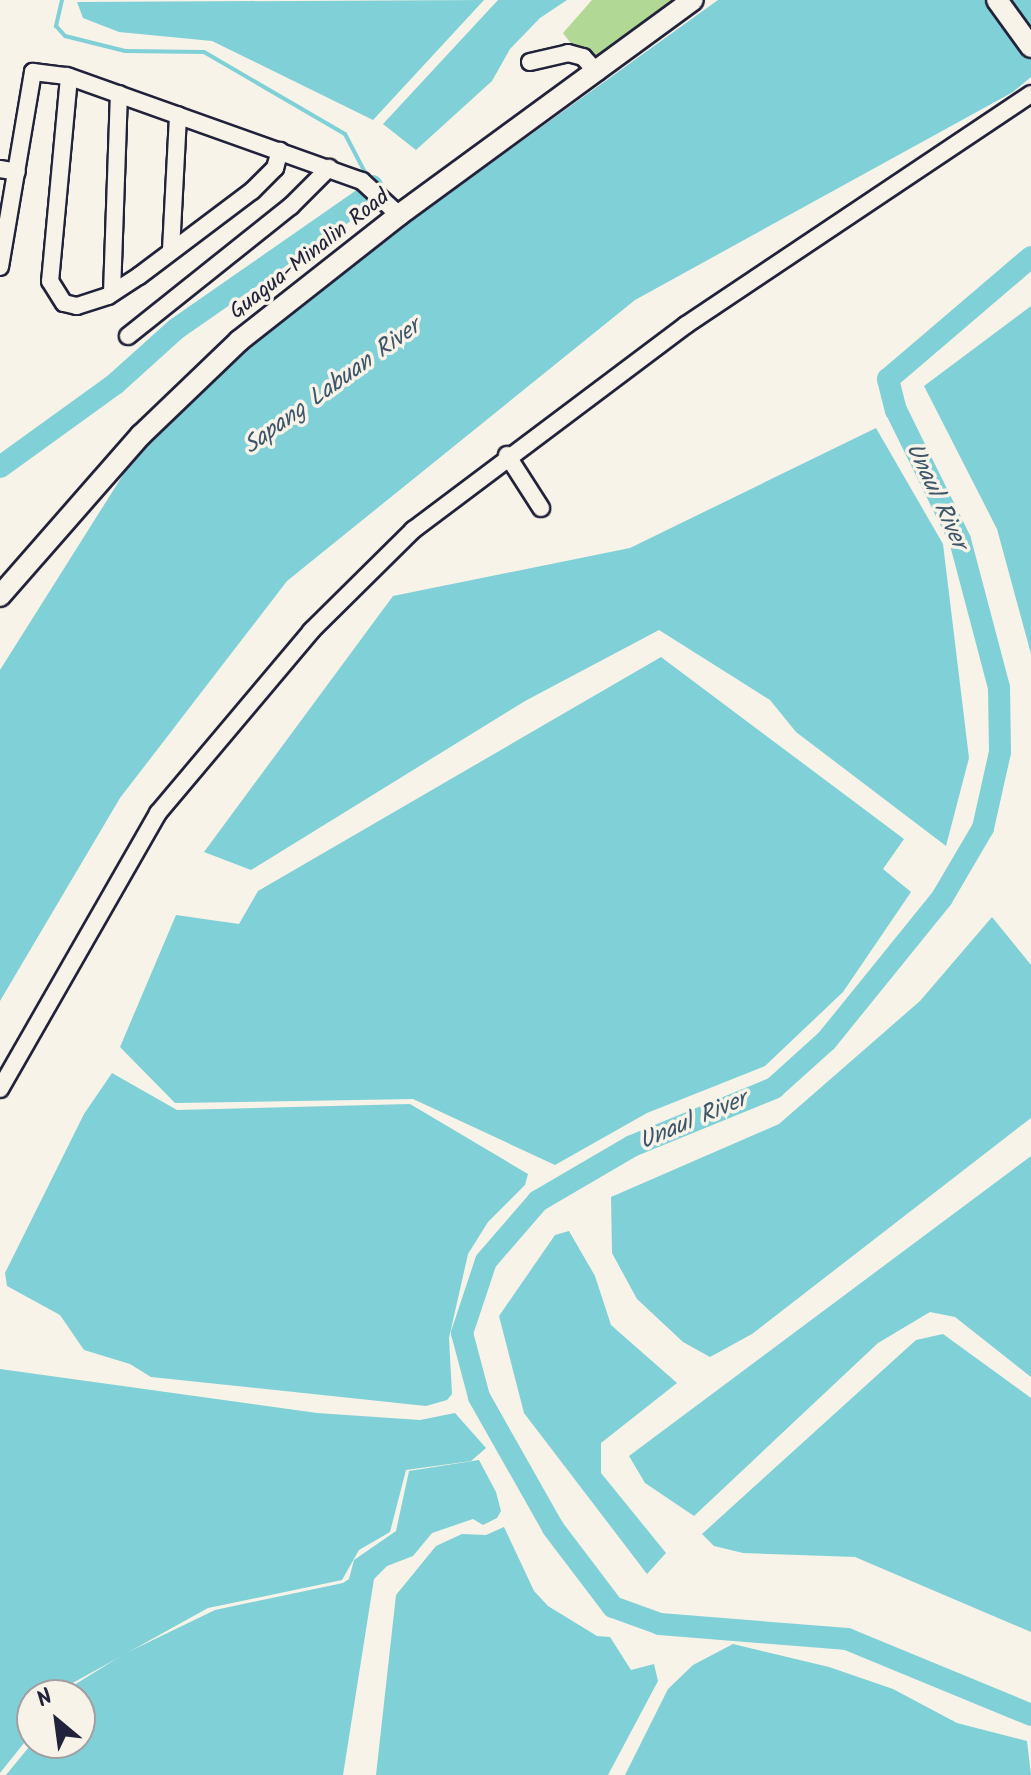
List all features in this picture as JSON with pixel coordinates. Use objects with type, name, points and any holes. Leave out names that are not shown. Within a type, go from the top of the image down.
[{"type":"main road","name":"Guagua-Minalin Road","points":[[0,596],[69,513],[214,363],[399,215],[693,0]]},
{"type":"main road","points":[[997,0],[1031,47]]},
{"type":"street","points":[[530,62],[568,53],[583,57],[597,72]]},
{"type":"street","points":[[0,267],[8,171],[31,75],[69,77],[329,168],[371,187],[399,215]]},
{"type":"street","points":[[69,77],[50,281],[64,303],[77,306],[112,293],[252,191],[275,168],[280,151]]},
{"type":"street","points":[[112,293],[119,94]]},
{"type":"street","points":[[0,1089],[158,813],[311,631],[413,530],[507,455],[686,325],[1031,94]]},
{"type":"street","points":[[171,250],[178,115]]},
{"type":"street","points":[[128,336],[291,206],[329,168]]},
{"type":"street","points":[[507,455],[541,508]]},
{"type":"green space","points":[[592,0],[672,0],[587,65],[563,33]]},
{"type":"water","points":[[484,0],[373,120],[212,41],[119,32],[83,18],[77,2]]},
{"type":"water","points":[[498,0],[567,0],[540,18],[510,49],[492,81],[416,150],[383,124]]},
{"type":"water","name":"Sapang Labuan River","points":[[718,0],[1031,0],[1031,77],[1013,92],[635,300],[287,581],[120,798],[0,1001],[0,670],[150,432],[295,304]]},
{"type":"water","points":[[1031,306],[1031,654],[997,529],[924,386]]},
{"type":"water","points":[[876,428],[943,544],[969,758],[946,846],[796,732],[770,700],[659,630],[525,701],[251,870],[204,852],[393,596],[630,548]]},
{"type":"water","points":[[661,657],[904,839],[883,869],[911,892],[843,992],[765,1066],[647,1113],[555,1165],[413,1099],[175,1103],[120,1047],[176,915],[239,924],[258,891]]},
{"type":"water","points":[[992,917],[1031,965],[1031,1118],[752,1334],[710,1357],[683,1342],[637,1299],[612,1253],[611,1197],[779,1124],[920,1001]]},
{"type":"water","points":[[112,1073],[177,1110],[410,1104],[528,1174],[525,1185],[488,1222],[468,1254],[449,1338],[452,1394],[447,1400],[426,1406],[151,1377],[130,1364],[84,1350],[60,1315],[7,1286],[5,1273],[84,1114]]},
{"type":"water","points":[[1031,1156],[1031,1377],[955,1317],[930,1312],[878,1343],[694,1516],[645,1483],[629,1456]]},
{"type":"water","points":[[569,1231],[595,1276],[611,1325],[677,1383],[601,1443],[601,1473],[666,1553],[647,1574],[524,1413],[499,1316],[555,1235]]},
{"type":"water","points":[[943,1334],[1031,1398],[1031,1632],[855,1557],[743,1553],[714,1546],[702,1534],[916,1340]]},
{"type":"water","points":[[0,1369],[317,1413],[420,1420],[455,1413],[486,1448],[471,1461],[406,1470],[390,1532],[359,1550],[342,1580],[208,1608],[80,1679],[16,1679],[16,1753],[0,1773]]},
{"type":"water","points":[[479,1460],[496,1492],[501,1511],[497,1518],[483,1525],[473,1519],[432,1533],[413,1556],[387,1566],[374,1579],[343,1775],[6,1775],[19,1759],[96,1759],[96,1679],[84,1679],[124,1654],[215,1610],[343,1583],[349,1579],[354,1560],[396,1531],[409,1471]]},
{"type":"water","points":[[504,1527],[534,1591],[548,1606],[597,1636],[610,1637],[631,1670],[654,1664],[658,1681],[608,1775],[376,1775],[396,1595],[436,1546],[462,1534],[486,1535]]},
{"type":"water","points":[[733,1644],[829,1667],[893,1689],[957,1723],[1027,1741],[1031,1775],[625,1775],[668,1689],[693,1665]]},
{"type":"waterway","points":[[62,0],[56,26],[65,36],[125,51],[204,52],[345,134],[368,178]]},
{"type":"waterway","points":[[0,467],[115,384],[176,329],[363,199],[372,186]]},
{"type":"waterway","name":"Unaul River","points":[[1031,257],[888,379],[896,410],[960,540],[999,688],[1000,752],[983,828],[942,898],[826,1041],[774,1088],[632,1146],[538,1201],[486,1261],[462,1333],[479,1397],[553,1528],[613,1607],[660,1624],[847,1639],[1031,1715]]}]
